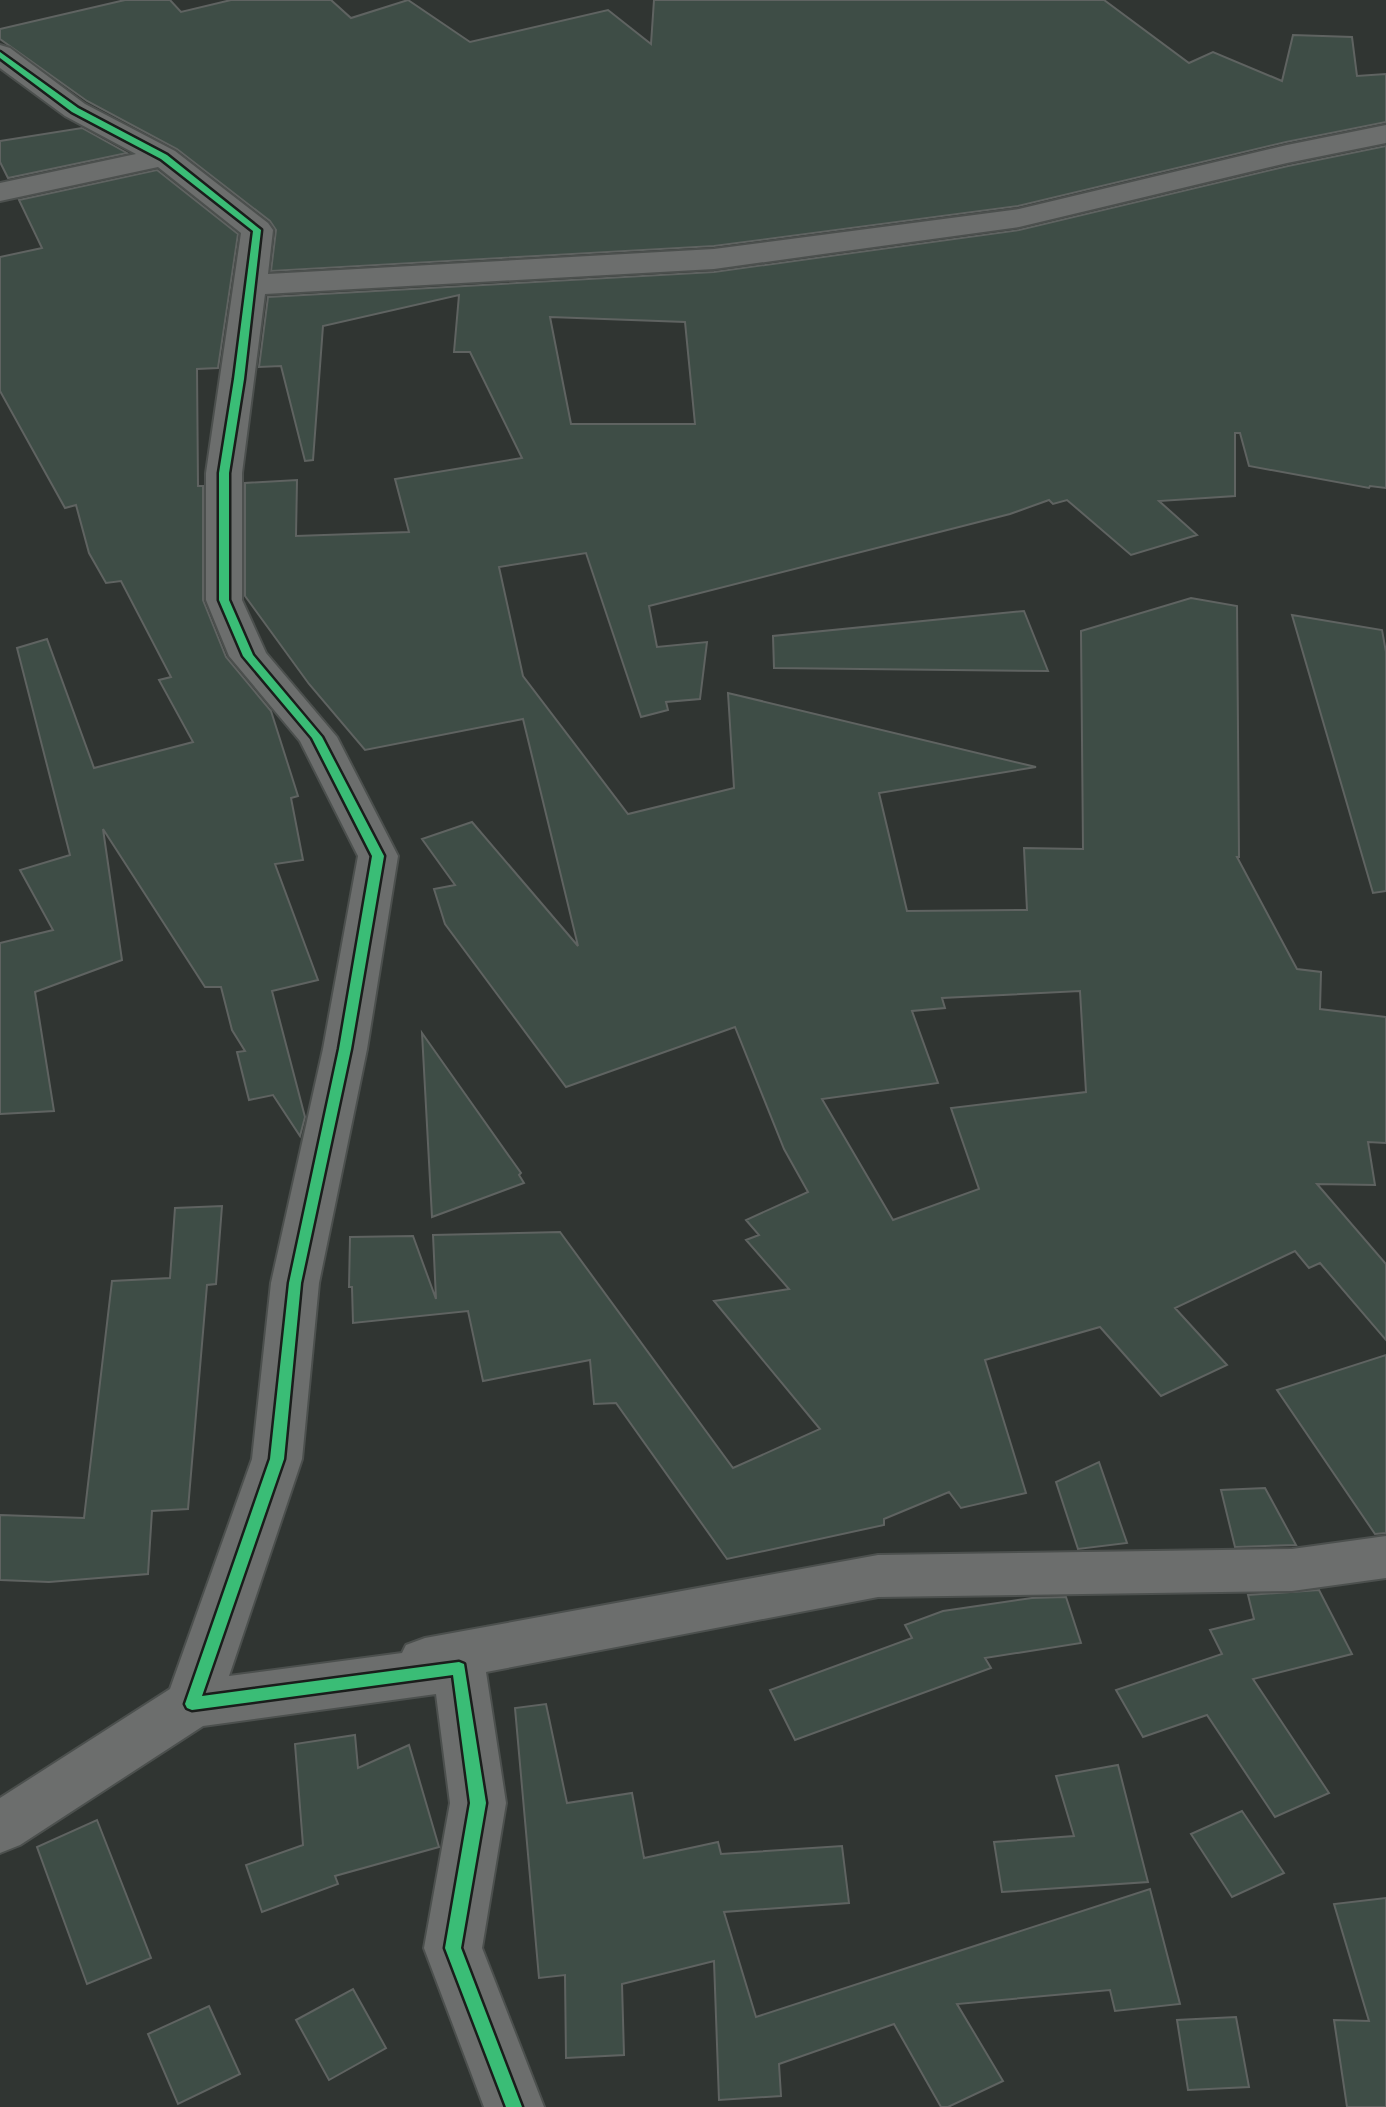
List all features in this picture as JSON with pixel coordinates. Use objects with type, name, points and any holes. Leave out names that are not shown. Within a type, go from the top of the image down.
[{"type":"street","points":[[0,54],[75,110],[164,157],[257,230],[224,473],[224,600],[248,656],[317,737],[378,856],[345,1049],[295,1283],[277,1459],[192,1704]]},
{"type":"street","points":[[251,286],[298,280],[729,257],[1019,218],[1287,154],[1386,134]]},
{"type":"street","points":[[0,192],[164,157]]},
{"type":"street","points":[[0,1828],[192,1704],[878,1576],[1292,1570],[1386,1557]]},
{"type":"street","points":[[192,1704],[459,1668],[478,1803],[453,1948],[514,2107]]},
{"type":"building","points":[[125,0],[170,0],[181,12],[231,0],[331,0],[351,18],[408,0],[470,42],[608,10],[651,44],[654,0],[1104,0],[1189,63],[1213,52],[1282,81],[1293,35],[1352,37],[1357,76],[1386,74],[1386,122],[1286,142],[1018,206],[714,246],[271,271],[276,230],[270,221],[177,149],[87,101],[0,39],[0,29]]},
{"type":"building","points":[[82,128],[127,153],[8,178],[0,162],[0,141]]},
{"type":"building","points":[[1386,146],[1386,488],[1369,488],[1249,466],[1240,433],[1235,433],[1235,496],[1159,501],[1197,535],[1131,555],[1067,500],[1053,504],[1049,500],[1010,514],[649,606],[657,647],[707,642],[700,699],[666,702],[668,710],[641,717],[586,553],[499,567],[523,676],[628,814],[734,788],[728,693],[1036,767],[879,793],[907,911],[1027,910],[1024,848],[1083,849],[1081,631],[1191,598],[1237,606],[1237,857],[1297,969],[1321,972],[1320,1009],[1386,1017],[1386,1143],[1368,1142],[1375,1185],[1317,1184],[1386,1264],[1386,1340],[1320,1263],[1309,1268],[1295,1251],[1175,1308],[1227,1365],[1161,1396],[1100,1327],[985,1360],[1026,1493],[961,1508],[949,1492],[884,1519],[884,1525],[727,1559],[616,1403],[594,1404],[590,1360],[483,1381],[468,1311],[353,1323],[352,1287],[349,1287],[350,1237],[413,1236],[436,1299],[433,1235],[560,1232],[733,1468],[820,1429],[714,1301],[789,1289],[746,1240],[759,1235],[746,1220],[808,1192],[784,1149],[735,1027],[566,1087],[445,924],[434,889],[455,885],[422,839],[472,822],[578,946],[523,719],[365,750],[309,684],[245,596],[245,483],[297,480],[296,536],[409,532],[395,479],[522,458],[470,352],[454,352],[459,295],[323,326],[313,460],[305,461],[281,366],[259,367],[268,297],[714,272],[1019,230]],"holes":[[[550,317],[685,322],[695,424],[571,424]],[[1080,991],[1086,1092],[951,1108],[979,1189],[893,1220],[822,1099],[938,1083],[912,1011],[945,1008],[942,998]]]},
{"type":"building","points":[[157,170],[238,234],[218,368],[197,369],[198,486],[203,486],[203,600],[226,657],[271,711],[298,796],[291,798],[303,860],[275,864],[318,980],[272,991],[305,1117],[300,1136],[273,1095],[249,1100],[237,1052],[245,1051],[232,1030],[221,987],[205,987],[103,829],[122,960],[35,992],[54,1111],[0,1114],[0,943],[53,930],[20,870],[70,855],[17,648],[47,639],[94,768],[193,742],[159,680],[171,677],[121,581],[106,583],[89,553],[76,505],[65,508],[0,391],[0,257],[42,248],[19,200]]},
{"type":"building","points":[[1024,611],[1048,671],[774,668],[773,636]]},
{"type":"building","points":[[1292,615],[1382,630],[1386,652],[1386,891],[1373,893]]},
{"type":"building","points":[[422,1033],[521,1173],[519,1175],[524,1183],[432,1217]]},
{"type":"building","points":[[222,1206],[216,1284],[207,1285],[188,1509],[152,1511],[148,1574],[49,1582],[0,1580],[0,1515],[84,1518],[112,1281],[170,1278],[175,1208]]},
{"type":"building","points":[[1386,1355],[1386,1533],[1375,1534],[1277,1390]]},
{"type":"building","points":[[1099,1462],[1127,1543],[1078,1549],[1056,1482]]},
{"type":"building","points":[[1265,1488],[1296,1545],[1235,1547],[1221,1490]]},
{"type":"building","points":[[1319,1590],[1352,1654],[1253,1679],[1329,1793],[1275,1817],[1207,1715],[1143,1737],[1116,1690],[1222,1654],[1210,1630],[1254,1619],[1248,1595]]},
{"type":"building","points":[[1066,1597],[1081,1643],[985,1658],[991,1668],[795,1740],[770,1690],[912,1638],[905,1625],[943,1611],[1032,1598]]},
{"type":"building","points":[[546,1704],[567,1803],[632,1793],[644,1858],[718,1842],[721,1854],[842,1846],[849,1903],[724,1912],[756,2017],[1150,1889],[1180,2004],[1115,2011],[1110,1990],[957,2004],[1003,2081],[948,2107],[941,2107],[894,2024],[779,2064],[781,2096],[719,2100],[714,1961],[622,1984],[624,2055],[566,2058],[565,1975],[539,1978],[515,1708]]},
{"type":"building","points":[[355,1735],[358,1768],[409,1745],[439,1847],[335,1876],[338,1884],[262,1912],[246,1865],[303,1845],[295,1744]]},
{"type":"building","points":[[1118,1765],[1148,1882],[1002,1892],[994,1842],[1074,1836],[1056,1776]]},
{"type":"building","points":[[1242,1811],[1284,1873],[1232,1897],[1191,1834]]},
{"type":"building","points":[[97,1820],[151,1958],[87,1984],[37,1847]]},
{"type":"building","points":[[1386,1898],[1386,2107],[1347,2107],[1334,2020],[1369,2021],[1334,1904]]},
{"type":"building","points":[[353,1989],[386,2048],[329,2080],[296,2020]]},
{"type":"building","points":[[209,2006],[240,2074],[178,2104],[148,2034]]},
{"type":"building","points":[[1236,2017],[1249,2087],[1188,2090],[1177,2020]]},
{"type":"cycle path","points":[[0,54],[75,110],[164,157],[257,230],[224,473],[224,600],[248,656],[317,737],[378,856],[345,1049],[295,1283],[277,1459],[192,1704],[459,1668],[478,1803],[453,1948],[514,2107]]}]
